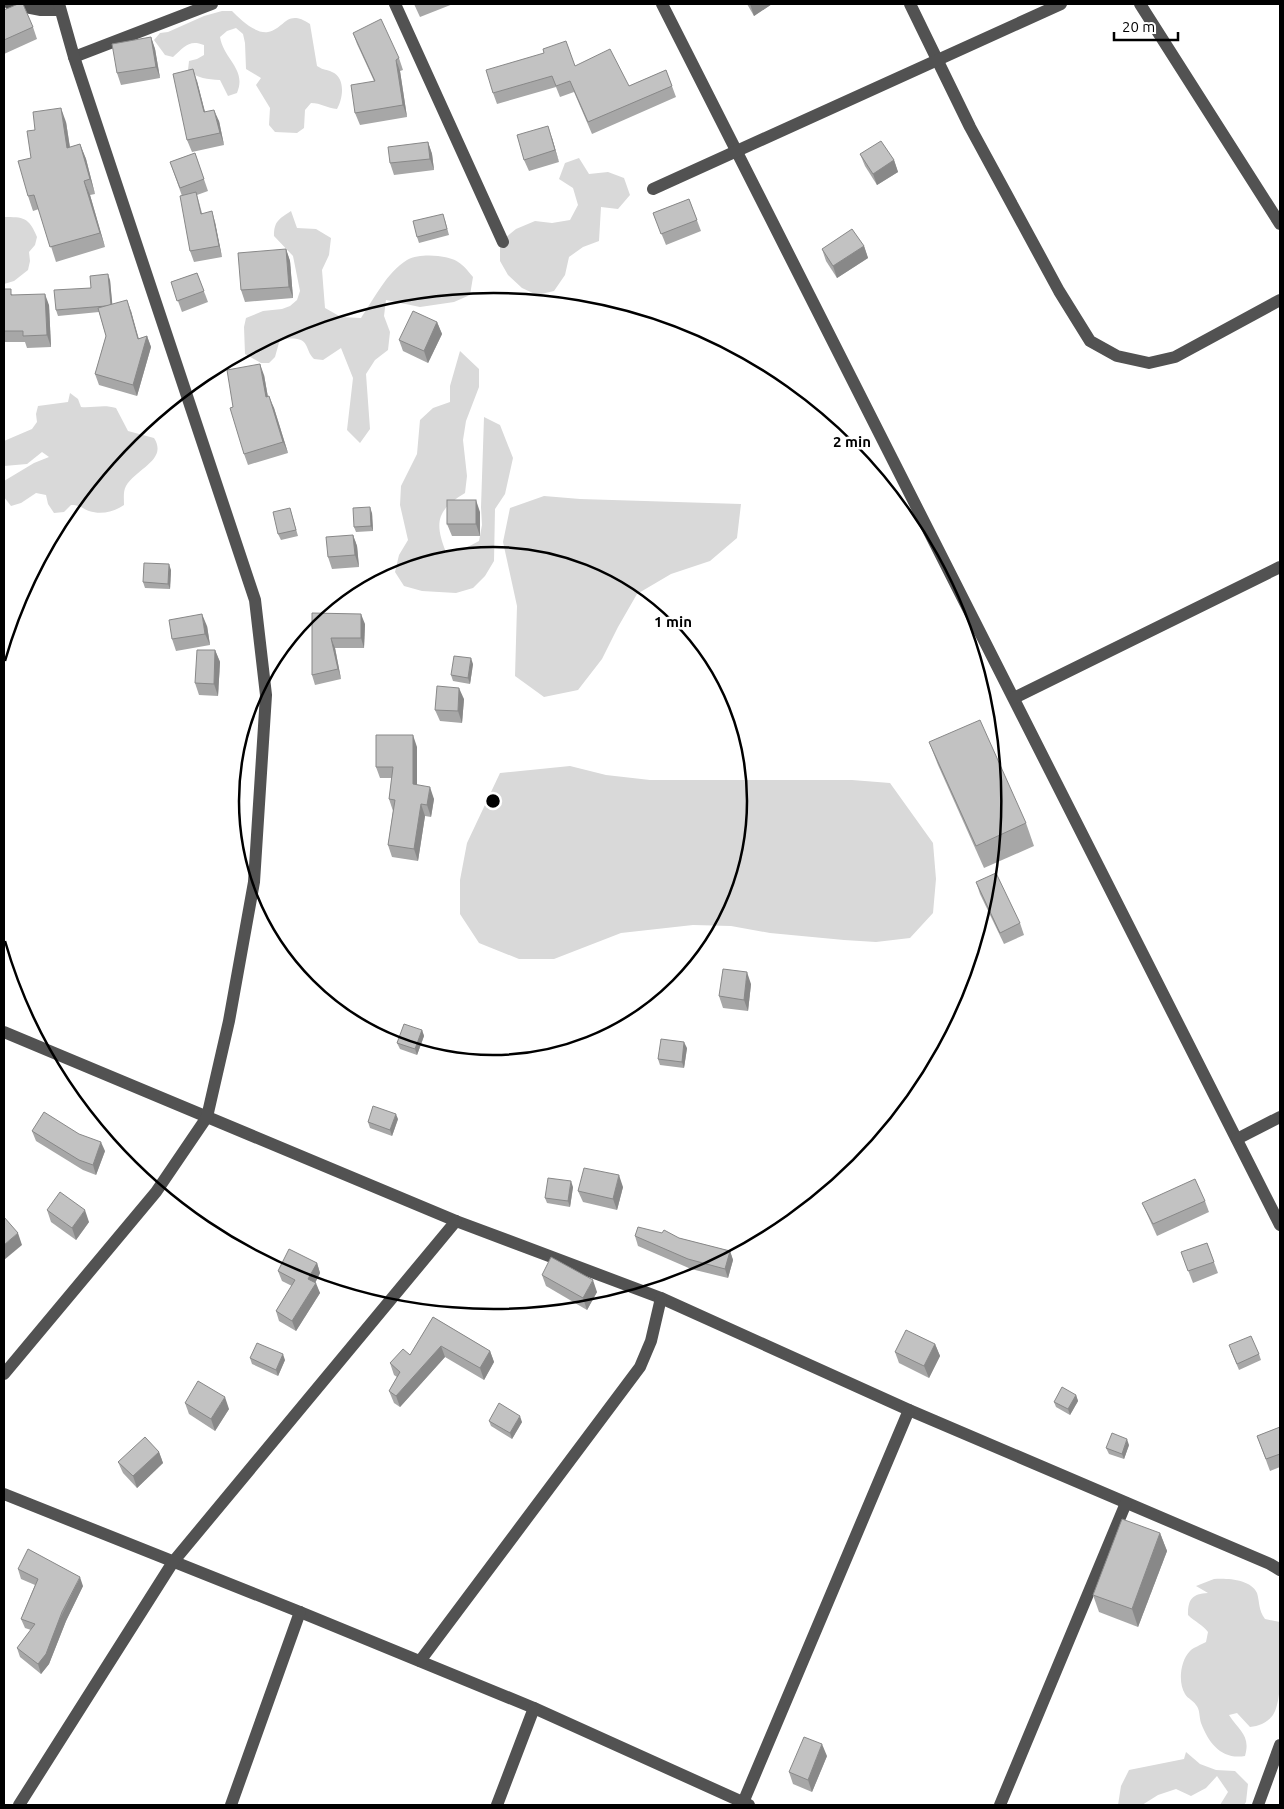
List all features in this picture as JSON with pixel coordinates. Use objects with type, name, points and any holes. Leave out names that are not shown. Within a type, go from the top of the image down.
[{"type":"street","points":[[4,1374],[156,1192],[207,1117],[229,1021],[254,882],[266,695],[255,600],[74,57],[60,7],[41,10],[10,4]]},
{"type":"street","points":[[74,57],[212,4]]},
{"type":"street","points":[[395,4],[503,242]]},
{"type":"street","points":[[662,4],[1280,1225]]},
{"type":"street","points":[[910,4],[970,127],[1054,283],[1090,341],[1117,356],[1148,363],[1175,357],[1280,300]]},
{"type":"street","points":[[654,189],[1061,4]]},
{"type":"street","points":[[1140,4],[1280,224]]},
{"type":"street","points":[[1014,698],[1280,567]]},
{"type":"street","points":[[4,1032],[456,1221],[661,1298],[909,1410],[1270,1564],[1280,1570]]},
{"type":"street","points":[[1237,1139],[1280,1117]]},
{"type":"street","points":[[19,1805],[173,1562],[456,1221]]},
{"type":"street","points":[[420,1661],[640,1367],[651,1341],[661,1298]]},
{"type":"street","points":[[4,1494],[534,1708],[744,1805],[909,1410]]},
{"type":"street","points":[[1000,1805],[1126,1503]]},
{"type":"street","points":[[231,1805],[300,1612]]},
{"type":"street","points":[[497,1805],[534,1708]]},
{"type":"street","points":[[1258,1805],[1280,1745]]},
{"type":"shaded area","points":[[222,11],[232,11],[248,25],[263,32],[274,30],[286,21],[296,18],[310,24],[317,66],[332,72],[340,79],[342,94],[337,109],[311,103],[305,110],[304,128],[297,133],[275,132],[269,125],[270,108],[256,85],[261,78],[246,69],[243,34],[236,28],[227,31],[220,37],[222,45],[239,77],[237,93],[228,96],[220,80],[199,77],[188,70],[189,61],[204,55],[204,45],[199,43],[190,44],[173,57],[165,55],[154,40],[160,33],[168,32],[204,16]]},
{"type":"shaded area","points":[[579,158],[589,174],[608,172],[624,178],[630,195],[618,209],[601,207],[599,241],[583,247],[569,257],[565,275],[554,291],[537,295],[522,288],[508,275],[500,261],[500,242],[516,229],[535,221],[552,223],[570,220],[578,205],[573,188],[559,179],[565,163]]},
{"type":"shaded area","points":[[291,211],[297,228],[316,229],[331,238],[329,255],[322,270],[325,308],[341,317],[361,318],[393,271],[414,257],[438,256],[450,258],[462,265],[473,277],[470,295],[454,302],[420,307],[386,300],[384,316],[390,332],[388,350],[375,360],[366,374],[370,429],[360,443],[347,430],[353,378],[341,348],[323,360],[314,359],[301,340],[280,339],[275,357],[269,363],[261,363],[245,354],[244,327],[246,318],[263,311],[290,306],[297,300],[300,291],[293,256],[274,236],[278,221]]},
{"type":"shaded area","points":[[4,217],[25,219],[31,225],[37,237],[35,245],[29,252],[28,270],[14,281],[4,284]]},
{"type":"shaded area","points":[[460,351],[479,369],[479,387],[466,421],[463,440],[467,476],[465,493],[444,511],[439,525],[446,552],[464,549],[479,541],[482,525],[484,417],[500,425],[513,458],[505,494],[495,509],[494,561],[485,576],[473,588],[456,593],[422,591],[404,586],[395,572],[399,555],[408,540],[400,505],[401,486],[417,454],[420,420],[433,408],[450,402],[450,386]]},
{"type":"shaded area","points":[[70,393],[78,399],[81,407],[107,406],[116,408],[128,431],[154,438],[157,452],[154,458],[126,486],[124,505],[112,511],[94,512],[71,505],[64,512],[54,513],[48,504],[46,495],[36,493],[21,503],[11,506],[4,497],[4,481],[34,463],[49,457],[42,452],[27,464],[4,466],[4,441],[32,429],[37,422],[38,406],[68,402]]},
{"type":"shaded area","points":[[544,496],[580,499],[741,504],[737,538],[710,561],[671,574],[637,594],[602,659],[578,690],[544,697],[515,676],[517,606],[503,542],[510,508]]},
{"type":"shaded area","points":[[570,766],[606,775],[650,780],[852,780],[890,783],[933,843],[936,879],[933,913],[910,938],[876,942],[770,933],[731,926],[693,925],[621,933],[554,959],[519,959],[479,943],[460,914],[460,880],[467,843],[500,773]]},
{"type":"shaded area","points":[[1214,1579],[1231,1579],[1244,1582],[1254,1588],[1265,1619],[1280,1622],[1280,1684],[1279,1697],[1273,1715],[1263,1724],[1250,1727],[1237,1713],[1229,1715],[1245,1738],[1245,1756],[1237,1757],[1223,1753],[1212,1744],[1204,1731],[1197,1707],[1185,1694],[1181,1684],[1184,1660],[1192,1650],[1206,1642],[1208,1632],[1188,1615],[1190,1601],[1195,1596],[1208,1593],[1196,1586]]},
{"type":"shaded area","points":[[1186,1752],[1200,1764],[1216,1770],[1235,1771],[1248,1784],[1244,1805],[1220,1805],[1228,1792],[1217,1776],[1206,1788],[1191,1796],[1176,1789],[1158,1795],[1142,1805],[1118,1805],[1121,1786],[1129,1770],[1184,1759]]},
{"type":"building","points":[[18,4],[23,4],[33,27],[4,40],[4,10]]},
{"type":"building","points":[[381,19],[399,58],[396,60],[403,105],[355,113],[351,85],[375,81],[353,33]]},
{"type":"building","points":[[151,37],[156,67],[117,73],[112,44]]},
{"type":"building","points":[[566,41],[575,66],[610,49],[629,86],[666,70],[672,86],[588,122],[570,81],[556,86],[552,76],[493,93],[486,70],[544,53],[543,49]]},
{"type":"building","points":[[193,69],[204,112],[214,110],[220,133],[187,140],[173,74]]},
{"type":"building","points":[[61,108],[67,148],[80,144],[90,179],[84,181],[100,233],[50,247],[34,195],[28,196],[18,161],[31,158],[27,131],[35,130],[33,112]]},
{"type":"building","points":[[548,126],[555,150],[524,160],[517,135]]},
{"type":"building","points":[[881,141],[894,160],[873,174],[860,154]]},
{"type":"building","points":[[428,142],[430,159],[390,163],[388,147]]},
{"type":"building","points":[[195,153],[204,179],[180,188],[170,162]]},
{"type":"building","points":[[196,192],[201,214],[212,211],[219,246],[190,251],[180,196]]},
{"type":"building","points":[[689,199],[697,220],[661,234],[653,213]]},
{"type":"building","points":[[443,214],[447,229],[417,237],[413,221]]},
{"type":"building","points":[[852,229],[864,246],[833,266],[822,249]]},
{"type":"building","points":[[286,249],[289,287],[241,290],[238,253]]},
{"type":"building","points":[[197,273],[204,291],[177,301],[171,282]]},
{"type":"building","points":[[108,274],[111,305],[56,310],[54,290],[91,288],[90,276]]},
{"type":"building","points":[[4,289],[11,289],[11,295],[45,294],[47,335],[23,336],[23,331],[4,331]]},
{"type":"building","points":[[127,300],[138,339],[147,336],[133,385],[95,374],[106,336],[98,308]]},
{"type":"building","points":[[413,311],[437,322],[424,351],[399,340]]},
{"type":"building","points":[[260,364],[266,397],[269,396],[283,442],[244,454],[230,408],[233,407],[227,370]]},
{"type":"building","points":[[447,500],[476,500],[476,524],[447,524]]},
{"type":"building","points":[[370,507],[371,526],[354,527],[353,508]]},
{"type":"building","points":[[290,508],[296,530],[278,534],[273,512]]},
{"type":"building","points":[[353,535],[355,555],[328,557],[326,537]]},
{"type":"building","points":[[144,563],[169,564],[168,584],[143,582]]},
{"type":"building","points":[[312,613],[361,614],[361,638],[331,638],[338,669],[312,675]]},
{"type":"building","points":[[202,614],[205,634],[172,639],[169,620]]},
{"type":"building","points":[[197,650],[215,650],[214,684],[195,683]]},
{"type":"building","points":[[454,656],[471,658],[468,678],[451,675]]},
{"type":"building","points":[[437,686],[459,688],[458,711],[435,710]]},
{"type":"building","points":[[980,720],[1026,823],[976,846],[929,742]]},
{"type":"building","points":[[376,735],[413,735],[413,784],[430,787],[427,805],[421,804],[414,849],[388,845],[395,800],[389,799],[393,767],[376,767]]},
{"type":"building","points":[[996,873],[1020,923],[1000,933],[976,882]]},
{"type":"building","points":[[723,969],[747,972],[744,1000],[719,996]]},
{"type":"building","points":[[404,1024],[422,1030],[415,1049],[397,1043]]},
{"type":"building","points":[[661,1039],[684,1042],[682,1062],[658,1059]]},
{"type":"building","points":[[373,1106],[396,1114],[390,1130],[368,1122]]},
{"type":"building","points":[[44,1112],[79,1134],[101,1142],[93,1165],[79,1160],[32,1131]]},
{"type":"building","points":[[584,1168],[619,1175],[613,1199],[578,1191]]},
{"type":"building","points":[[548,1178],[571,1181],[568,1201],[545,1198]]},
{"type":"building","points":[[1195,1179],[1205,1201],[1153,1224],[1142,1203]]},
{"type":"building","points":[[60,1192],[85,1210],[72,1228],[47,1210]]},
{"type":"building","points":[[4,1217],[18,1233],[4,1245]]},
{"type":"building","points":[[638,1227],[662,1233],[664,1230],[679,1238],[730,1251],[725,1269],[688,1259],[635,1236]]},
{"type":"building","points":[[1207,1243],[1214,1262],[1188,1271],[1181,1252]]},
{"type":"building","points":[[289,1249],[317,1263],[308,1279],[316,1283],[292,1321],[276,1311],[295,1280],[278,1271]]},
{"type":"building","points":[[551,1257],[593,1280],[583,1298],[542,1275]]},
{"type":"building","points":[[433,1317],[490,1351],[480,1368],[441,1346],[396,1396],[389,1391],[400,1372],[390,1363],[403,1349],[410,1355]]},
{"type":"building","points":[[906,1330],[935,1344],[924,1366],[895,1352]]},
{"type":"building","points":[[1251,1336],[1259,1354],[1237,1364],[1229,1345]]},
{"type":"building","points":[[257,1343],[283,1354],[276,1370],[250,1358]]},
{"type":"building","points":[[198,1381],[225,1397],[211,1419],[185,1403]]},
{"type":"building","points":[[1062,1387],[1076,1395],[1068,1409],[1054,1402]]},
{"type":"building","points":[[499,1403],[520,1416],[510,1433],[489,1421]]},
{"type":"building","points":[[1280,1427],[1280,1454],[1266,1459],[1257,1436]]},
{"type":"building","points":[[1112,1433],[1127,1439],[1122,1454],[1106,1448]]},
{"type":"building","points":[[145,1437],[159,1452],[133,1476],[118,1462]]},
{"type":"building","points":[[1122,1519],[1160,1533],[1132,1609],[1093,1595]]},
{"type":"building","points":[[28,1549],[80,1577],[62,1612],[46,1654],[38,1664],[17,1648],[35,1624],[21,1619],[38,1579],[18,1569]]},
{"type":"building","points":[[804,1737],[822,1744],[808,1780],[789,1772]]}]
